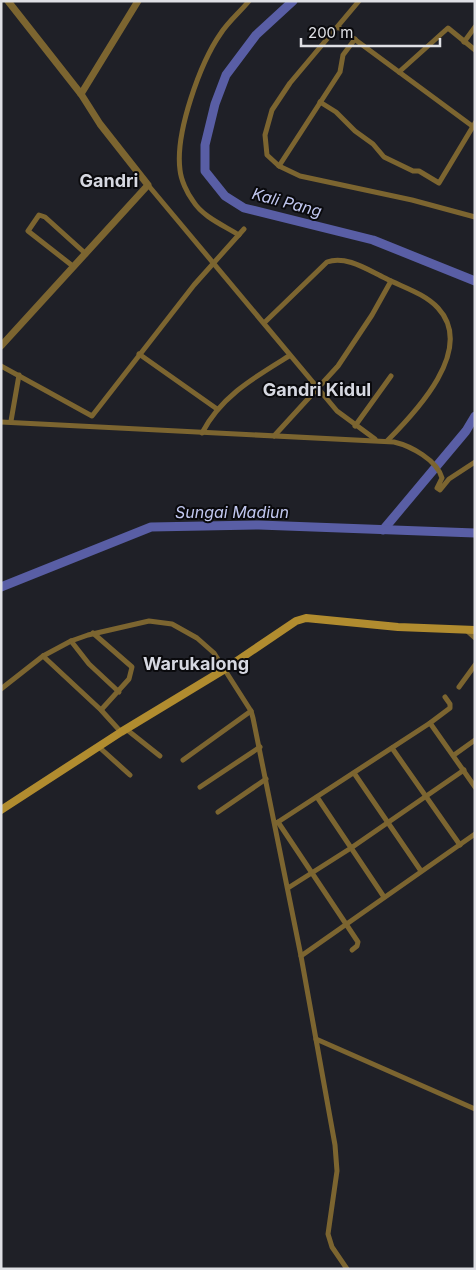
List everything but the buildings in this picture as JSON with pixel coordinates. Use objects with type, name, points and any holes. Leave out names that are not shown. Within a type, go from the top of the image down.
[{"type":"main road","points":[[1,810],[225,669],[284,627],[306,618],[475,630]]},
{"type":"street","points":[[8,1],[82,94],[100,124],[148,185],[264,323],[289,356],[337,411],[376,440]]},
{"type":"street","points":[[82,94],[138,1]]},
{"type":"street","points":[[239,235],[197,207],[187,192],[180,170],[181,135],[202,67],[221,34],[249,1]]},
{"type":"street","points":[[359,1],[290,83],[272,110],[266,124],[268,155],[279,166],[300,176],[412,200],[475,217]]},
{"type":"street","points":[[320,102],[336,112],[384,157],[413,171],[419,171],[439,182],[474,126],[338,27]]},
{"type":"street","points":[[464,42],[475,27]]},
{"type":"street","points":[[399,72],[446,29],[450,29],[475,50]]},
{"type":"street","points":[[279,166],[340,72],[343,55],[355,39]]},
{"type":"street","points":[[1,346],[148,185]]},
{"type":"street","points":[[74,267],[29,232],[28,229],[39,215],[45,217],[86,254]]},
{"type":"street","points":[[1,366],[92,416],[188,291],[244,230]]},
{"type":"street","points":[[264,323],[327,262],[334,260],[359,266],[418,294],[437,306],[447,319],[451,332],[451,346],[444,368],[410,419],[387,441]]},
{"type":"street","points":[[274,436],[338,366],[359,336],[391,281]]},
{"type":"street","points":[[140,354],[217,409]]},
{"type":"street","points":[[202,433],[217,409],[237,390],[289,356]]},
{"type":"street","points":[[11,422],[19,375]]},
{"type":"street","points":[[355,426],[391,376]]},
{"type":"street","points":[[1,422],[387,441],[419,451],[440,473],[442,478],[437,488],[440,490],[449,479],[475,462]]},
{"type":"street","points":[[1,688],[43,656],[71,641],[94,633],[149,621],[163,621],[197,638],[214,653],[251,711],[276,822],[337,1158],[337,1179],[328,1234],[332,1246],[347,1269]]},
{"type":"street","points":[[466,629],[475,638]]},
{"type":"street","points":[[94,633],[130,664],[132,671],[129,679],[119,692],[101,710]]},
{"type":"street","points":[[71,641],[89,664],[119,692]]},
{"type":"street","points":[[43,656],[124,731],[160,756]]},
{"type":"street","points":[[459,687],[475,665]]},
{"type":"street","points":[[276,822],[430,723],[450,708],[450,704],[445,698]]},
{"type":"street","points":[[183,760],[251,711]]},
{"type":"street","points":[[430,723],[475,787]]},
{"type":"street","points":[[454,755],[475,740]]},
{"type":"street","points":[[99,747],[130,775]]},
{"type":"street","points":[[200,787],[260,747]]},
{"type":"street","points":[[392,748],[460,845]]},
{"type":"street","points":[[288,888],[464,770]]},
{"type":"street","points":[[354,773],[421,871]]},
{"type":"street","points":[[218,812],[266,778]]},
{"type":"street","points":[[317,797],[384,897]]},
{"type":"street","points":[[276,822],[312,872],[358,942],[357,946],[352,950]]},
{"type":"street","points":[[301,956],[475,834]]},
{"type":"street","points":[[316,1039],[475,1109]]},
{"type":"waterway","name":"Kali Pang","points":[[293,1],[256,35],[226,75],[215,104],[205,145],[205,171],[225,196],[244,208],[373,240],[475,281]]},
{"type":"waterway","name":"Kali Pang","points":[[383,530],[466,431],[475,416]]},
{"type":"waterway","name":"Sungai Madiun","points":[[1,587],[151,527],[259,525],[475,533]]},
{"type":"district","name":"Gandri","points":[[109,180]]},
{"type":"district","name":"Gandri Kidul","points":[[317,389]]},
{"type":"district","name":"Warukalong","points":[[196,663]]}]
